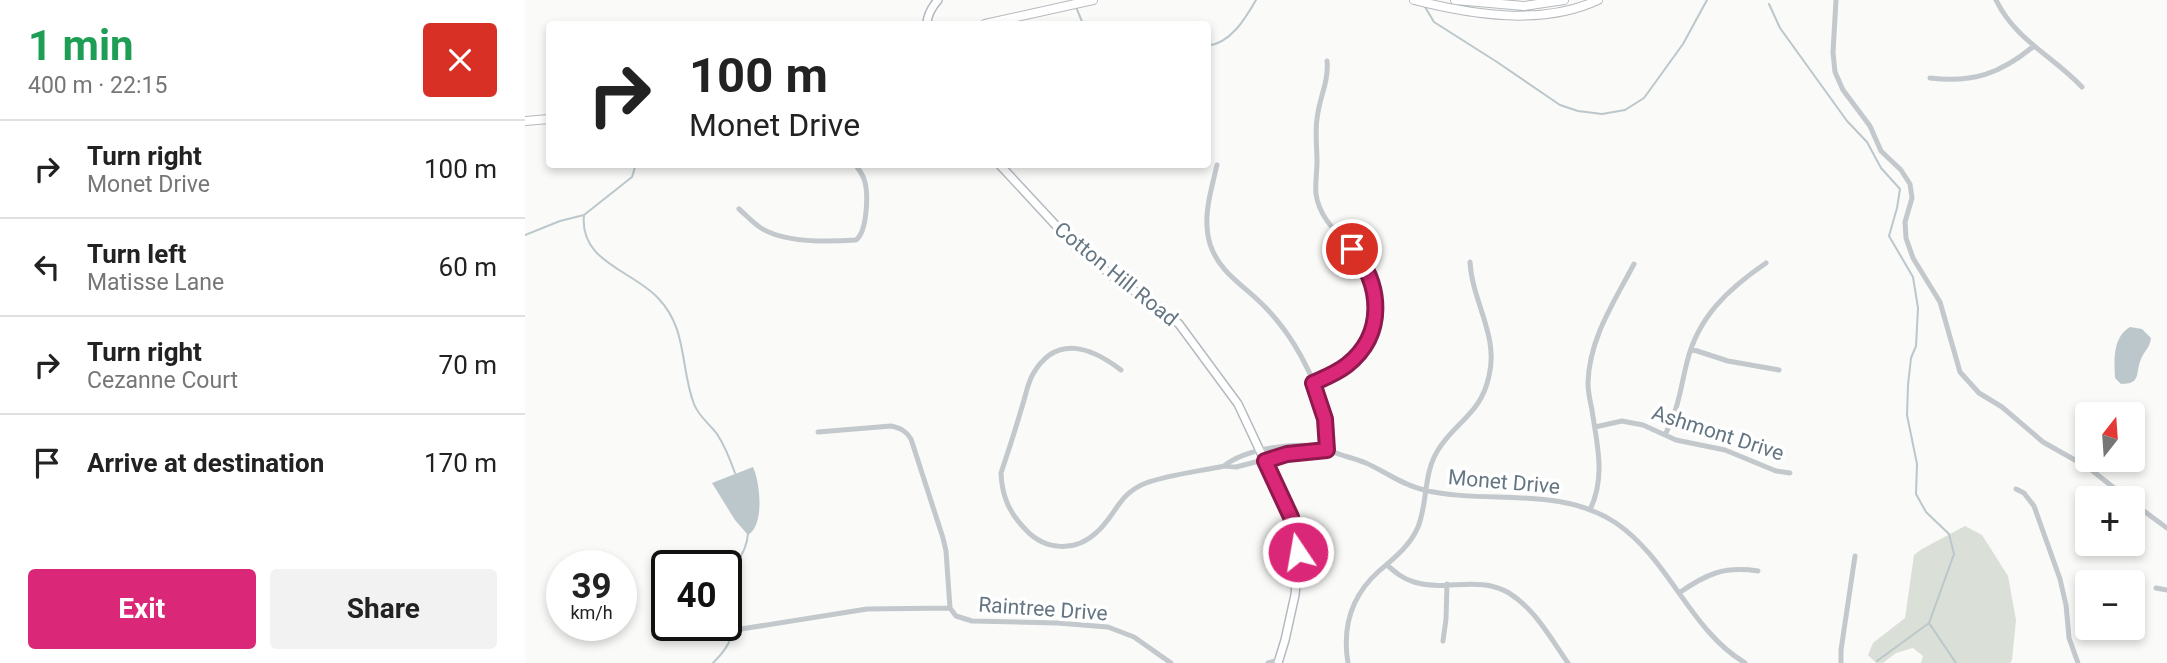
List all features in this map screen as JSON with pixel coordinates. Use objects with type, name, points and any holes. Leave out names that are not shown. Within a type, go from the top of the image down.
[{"type":"main road","points":[[998,21],[1093,0]]},
{"type":"main road","points":[[1415,0],[1473,12],[1531,15],[1580,8],[1598,0]]},
{"type":"main road","points":[[1455,0],[1524,6],[1564,0]]},
{"type":"main road","points":[[525,121],[546,118]]},
{"type":"street","points":[[928,21],[938,0]]},
{"type":"street","points":[[1491,0],[1500,5]]},
{"type":"street","points":[[1836,0],[1833,52],[1835,72],[1843,90],[1870,126],[1881,151],[1901,170],[1910,184],[1912,198],[1905,222],[1906,238],[1913,258],[1940,302],[1960,372],[1979,393],[2003,407],[2043,442],[2089,468],[2112,486]]},
{"type":"street","points":[[1996,0],[2013,28],[2082,87]]},
{"type":"street","points":[[1930,78],[1959,79],[1987,75],[2010,64],[2034,46]]},
{"type":"street","points":[[1313,383],[1346,366],[1360,351],[1371,331],[1376,309],[1374,287],[1367,267],[1324,217],[1316,195],[1317,120],[1327,81],[1327,61]]},
{"type":"street","points":[[1217,165],[1206,220],[1207,233],[1215,255],[1229,276],[1259,301],[1281,326],[1300,356],[1313,383],[1325,419],[1327,450]]},
{"type":"street","points":[[739,209],[761,228],[776,235],[818,241],[856,240],[861,237],[863,230],[867,198],[864,179],[857,168]]},
{"type":"street","name":"Cotton Hill Road","points":[[1003,168],[1075,246],[1179,324],[1233,396],[1247,421],[1291,517],[1298,552],[1291,618],[1278,662]]},
{"type":"street","points":[[1348,663],[1346,628],[1354,603],[1368,582],[1414,535],[1422,515],[1432,462],[1437,452],[1477,406],[1490,375],[1490,337],[1473,286],[1471,262]]},
{"type":"street","points":[[1665,435],[1678,406],[1691,349],[1705,319],[1723,296],[1766,263]]},
{"type":"street","points":[[1590,510],[1601,469],[1588,385],[1591,357],[1599,330],[1634,264]]},
{"type":"street","name":"Monet Drive","points":[[1121,370],[1094,352],[1069,348],[1053,352],[1032,375],[1001,473],[1002,488],[1007,505],[1017,520],[1029,533],[1050,545],[1065,548],[1079,544],[1098,532],[1118,503],[1145,484],[1224,466],[1236,467],[1265,461],[1287,454],[1327,450]]},
{"type":"street","points":[[1691,349],[1728,361],[1779,370]]},
{"type":"street","name":"Ashmont Drive","points":[[1595,428],[1622,421],[1632,422],[1688,444],[1725,450],[1776,471],[1790,473]]},
{"type":"street","points":[[818,432],[891,426],[907,433],[943,538],[950,608]]},
{"type":"street","name":"Monet Drive","points":[[1224,466],[1234,458],[1260,450],[1301,445],[1321,446],[1425,490],[1551,500],[1590,510],[1616,524],[1641,544],[1711,635],[1745,663]]},
{"type":"street","points":[[2016,489],[2024,493],[2034,506],[2060,579],[2069,638],[2078,663]]},
{"type":"street","points":[[2145,512],[2167,528]]},
{"type":"street","points":[[1841,663],[1855,556]]},
{"type":"street","points":[[1387,565],[1398,575],[1416,583],[1482,584],[1510,594],[1528,609],[1568,663]]},
{"type":"street","points":[[1679,593],[1713,573],[1734,569],[1758,571]]},
{"type":"street","points":[[1443,641],[1447,584]]},
{"type":"street","points":[[2155,588],[2167,590]]},
{"type":"street","name":"Raintree Drive","points":[[742,629],[867,609],[950,608],[956,616],[972,621],[1108,627],[1134,637],[1171,663]]},
{"type":"street","points":[[1268,663],[1278,662]]},
{"type":"shaded area","points":[[2130,327],[2142,329],[2151,338],[2141,359],[2137,377],[2128,384],[2121,384],[2115,378],[2116,349],[2120,337]]},
{"type":"shaded area","points":[[753,467],[758,483],[759,513],[753,530],[748,535],[735,520],[712,483]]},
{"type":"shaded area","points":[[1965,526],[1982,535],[2008,576],[2016,620],[2012,660],[2010,663],[1921,663],[1923,656],[1913,648],[1896,653],[1883,663],[1876,663],[1868,655],[1873,643],[1905,618],[1914,555]]},
{"type":"waterway","points":[[1211,45],[1230,35],[1256,0]]},
{"type":"waterway","points":[[1425,7],[1434,22],[1560,105],[1602,114],[1625,110],[1644,98],[1683,44],[1707,0]]},
{"type":"waterway","points":[[1769,4],[1780,28],[1847,121],[1867,142],[1881,168],[1900,189],[1889,236],[1913,277],[1918,308],[1907,415],[1917,464],[1916,494],[1926,512],[1949,534],[1954,554],[1929,623],[1956,663]]},
{"type":"waterway","points":[[1076,7],[1082,21]]},
{"type":"waterway","points":[[525,235],[584,215],[632,177],[635,168]]},
{"type":"waterway","points":[[584,215],[585,231],[598,255],[647,288],[668,310],[679,336],[694,404],[720,439],[735,473]]},
{"type":"waterway","points":[[713,663],[731,638],[730,581],[746,546],[748,533]]},
{"type":"waterway","points":[[1877,661],[1929,623]]},
{"type":"route","points":[[1298,552],[1291,517],[1265,461],[1287,454],[1319,453],[1327,450],[1327,428],[1313,383],[1337,372],[1354,359],[1367,341],[1376,309],[1371,276],[1352,249]]}]
